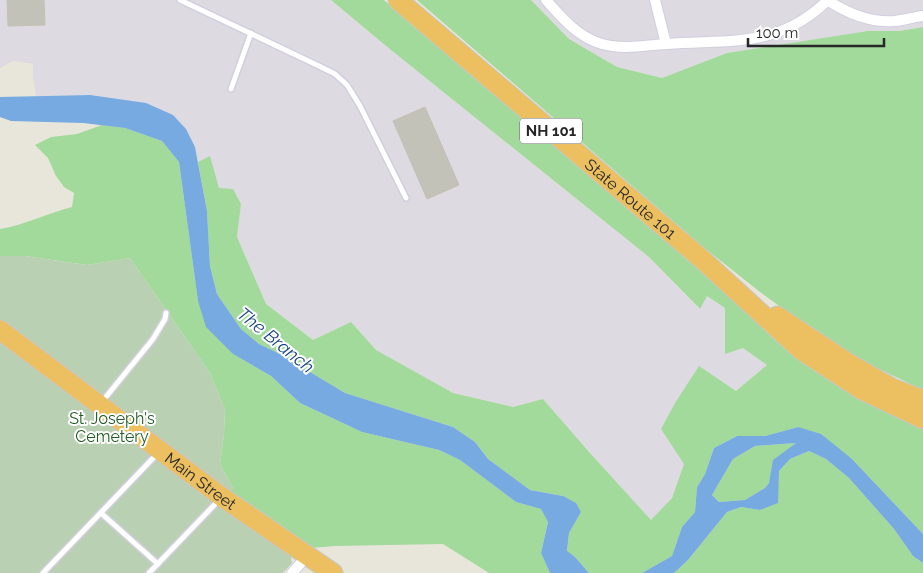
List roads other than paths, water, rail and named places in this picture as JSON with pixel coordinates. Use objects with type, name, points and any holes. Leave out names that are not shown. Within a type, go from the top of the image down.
[{"type":"highway","name":"State Route 101","points":[[398,0],[704,261],[801,350],[862,390],[923,419]]},
{"type":"highway","name":"State Route 101","points":[[704,261],[775,314],[848,363],[892,388],[923,400]]},
{"type":"highway","name":"Main Street","points":[[0,330],[222,497],[333,573]]},
{"type":"street","points":[[546,0],[580,35],[601,44],[619,47],[740,41],[776,34],[800,22],[828,0],[844,10],[880,21],[895,21],[923,16]]},
{"type":"street","points":[[655,0],[666,44]]},
{"type":"street","points":[[292,573],[308,555]]},
{"type":"lane","points":[[180,0],[335,74],[360,106],[406,198]]},
{"type":"lane","points":[[231,88],[251,33]]},
{"type":"lane","points":[[100,405],[153,339],[161,327],[166,313]]},
{"type":"lane","points":[[43,573],[160,450]]},
{"type":"lane","points":[[149,573],[222,497]]},
{"type":"lane","points":[[101,513],[158,564]]},
{"type":"water","points":[[90,95],[146,103],[173,115],[186,129],[195,147],[207,211],[210,266],[217,294],[241,329],[259,344],[280,354],[345,393],[453,427],[475,442],[488,459],[530,490],[563,496],[576,503],[581,512],[569,533],[567,551],[589,573],[550,573],[541,553],[548,522],[541,509],[516,502],[460,460],[439,450],[362,432],[300,403],[271,376],[233,354],[206,327],[198,301],[179,162],[162,141],[125,128],[83,123],[11,121],[0,117],[0,97]]},
{"type":"water","points":[[798,427],[821,434],[852,459],[923,534],[923,563],[913,556],[894,529],[849,478],[826,459],[809,451],[790,459],[779,471],[778,503],[760,510],[741,507],[727,512],[688,560],[674,573],[642,573],[672,556],[682,527],[695,512],[697,487],[705,474],[714,448],[737,436],[765,436]],"holes":[[[796,443],[773,460],[769,483],[765,488],[745,500],[719,502],[712,495],[733,459],[755,446]]]},
{"type":"water label","name":"The Branch","points":[[276,340]]},
{"type":"park label","name":"St. Joseph's Cemetery","points":[[112,427]]}]
